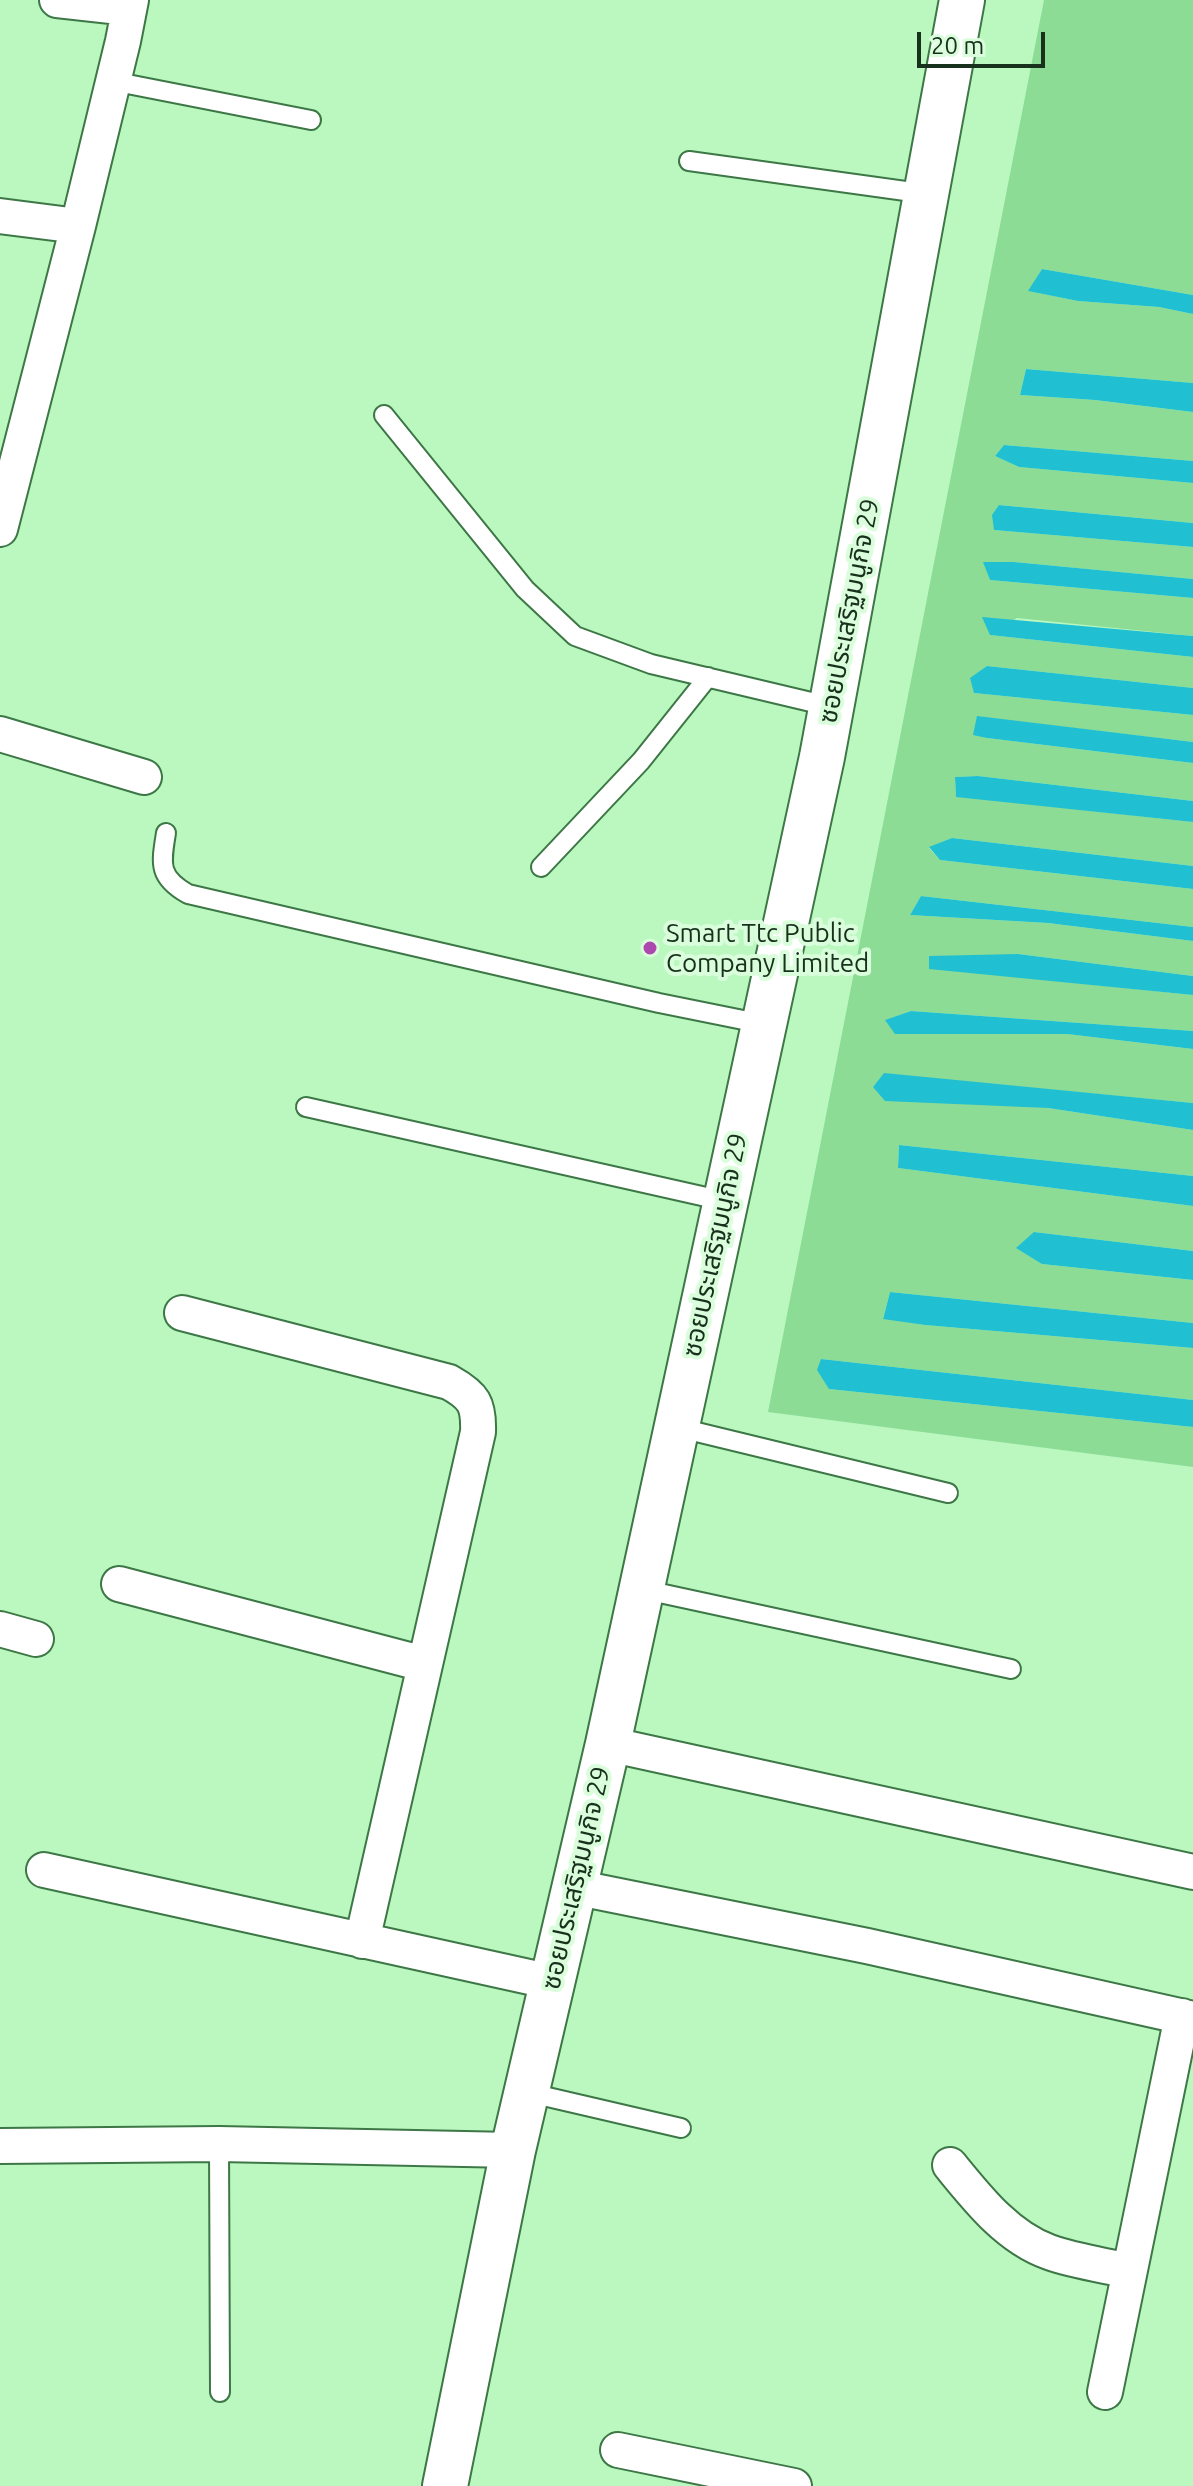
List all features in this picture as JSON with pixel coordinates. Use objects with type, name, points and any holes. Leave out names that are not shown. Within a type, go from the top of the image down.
[{"type":"street","points":[[0,529],[78,226],[130,4],[57,0]]},
{"type":"street","name":"ซอยประเสริฐมนูกิจ 29","points":[[445,2486],[513,2150],[608,1744],[832,707],[962,0]]},
{"type":"street","points":[[0,216],[78,226]]},
{"type":"street","points":[[0,734],[144,777]]},
{"type":"street","points":[[182,1313],[449,1382],[472,1397],[479,1414],[478,1432],[362,1941]]},
{"type":"street","points":[[119,1584],[424,1664]]},
{"type":"street","points":[[0,1629],[36,1639]]},
{"type":"street","points":[[608,1744],[1193,1872]]},
{"type":"street","points":[[44,1870],[552,1982]]},
{"type":"street","points":[[574,1887],[867,1946],[1188,2017],[1129,2271],[1105,2392]]},
{"type":"street","points":[[0,2146],[219,2144],[513,2150]]},
{"type":"street","points":[[950,2165],[981,2202],[1019,2236],[1048,2252],[1129,2271]]},
{"type":"street","points":[[618,2450],[794,2486]]},
{"type":"lane","points":[[112,81],[311,120]]},
{"type":"lane","points":[[689,161],[927,194]]},
{"type":"lane","points":[[384,415],[525,589],[575,636],[651,664],[832,707]]},
{"type":"lane","points":[[541,867],[641,761],[708,677]]},
{"type":"lane","points":[[166,833],[163,871],[176,888],[188,894],[659,1003],[763,1024]]},
{"type":"lane","points":[[306,1107],[724,1201]]},
{"type":"lane","points":[[676,1427],[948,1493]]},
{"type":"lane","points":[[641,1589],[1011,1669]]},
{"type":"lane","points":[[526,2092],[681,2128]]},
{"type":"lane","points":[[219,2144],[220,2392]]},
{"type":"green space","points":[[1044,0],[1193,0],[1193,295],[1042,269],[1029,291],[1078,301],[1159,307],[1193,314],[1193,383],[1026,369],[1020,395],[1193,412],[1193,461],[1004,445],[995,456],[1019,467],[1193,483],[1193,523],[1000,505],[994,530],[1193,547],[1193,579],[1014,562],[984,562],[990,580],[1193,598],[1193,636],[1017,618],[990,635],[1193,657],[1193,688],[987,666],[974,693],[1193,715],[1193,742],[978,717],[987,738],[1193,763],[1193,801],[978,776],[955,777],[956,796],[1193,822],[1193,866],[952,838],[929,848],[940,860],[1193,889],[1193,927],[921,896],[910,915],[1048,923],[1193,941],[1193,976],[1018,954],[929,968],[1193,995],[1193,1031],[911,1011],[886,1020],[1067,1034],[1193,1049],[1193,1103],[884,1074],[873,1087],[1048,1108],[1193,1130],[1193,1176],[899,1145],[898,1168],[1193,1206],[1193,1251],[1034,1232],[1042,1264],[1193,1280],[1193,1323],[890,1292],[883,1318],[925,1325],[1193,1348],[1193,1400],[821,1359],[829,1389],[1193,1427],[1193,1467],[768,1412]]},
{"type":"water","points":[[1042,269],[1193,295],[1193,314],[1159,307],[1078,301],[1028,291]]},
{"type":"water","points":[[1026,369],[1193,383],[1193,412],[1020,395]]},
{"type":"water","points":[[1004,445],[1193,461],[1193,483],[1019,467],[995,456]]},
{"type":"water","points":[[999,505],[1193,523],[1193,547],[994,530],[992,515]]},
{"type":"water","points":[[983,562],[1014,562],[1193,579],[1193,598],[990,580]]},
{"type":"water","points":[[982,617],[1193,636],[1193,657],[990,635]]},
{"type":"water","points":[[987,666],[1193,688],[1193,715],[974,693],[970,678]]},
{"type":"water","points":[[977,716],[1193,742],[1193,763],[973,735]]},
{"type":"water","points":[[978,776],[1193,801],[1193,822],[956,797],[955,777]]},
{"type":"water","points":[[952,838],[1193,866],[1193,889],[940,860],[929,847]]},
{"type":"water","points":[[921,896],[1193,927],[1193,941],[1048,923],[910,915]]},
{"type":"water","points":[[1018,954],[1193,976],[1193,995],[929,969],[929,956]]},
{"type":"water","points":[[911,1011],[1193,1031],[1193,1049],[1067,1034],[895,1034],[885,1020]]},
{"type":"water","points":[[884,1073],[1193,1103],[1193,1130],[1048,1108],[885,1101],[873,1087]]},
{"type":"water","points":[[899,1145],[1193,1176],[1193,1206],[898,1168]]},
{"type":"water","points":[[1034,1232],[1193,1251],[1193,1280],[1042,1264],[1016,1248]]},
{"type":"water","points":[[890,1292],[1193,1323],[1193,1348],[883,1319]]},
{"type":"water","points":[[821,1359],[1193,1400],[1193,1427],[829,1389],[817,1370]]},
{"type":"place","name":"Smart Ttc Public Company Limited","points":[[650,948]]}]
